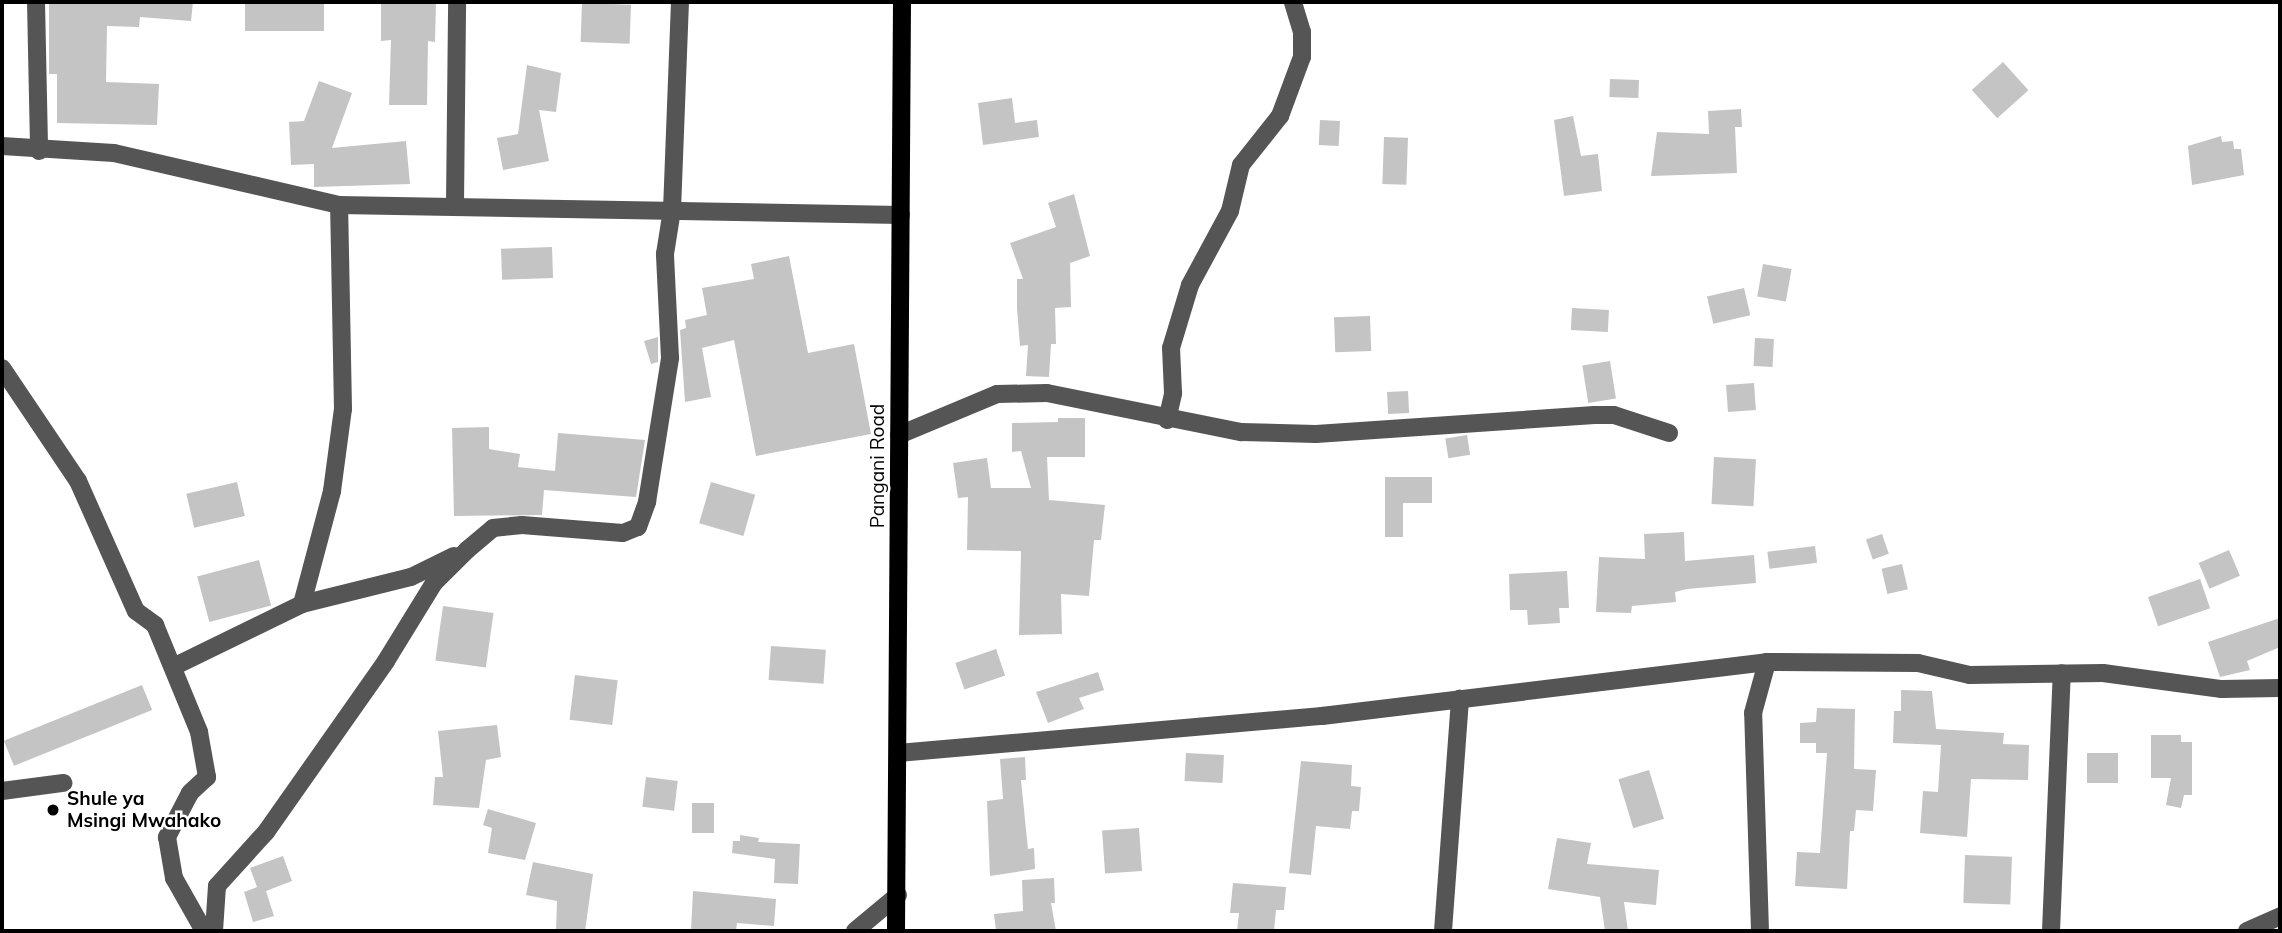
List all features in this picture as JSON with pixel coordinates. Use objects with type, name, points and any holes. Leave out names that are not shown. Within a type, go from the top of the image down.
[{"type":"main road","name":"Pangani Road","points":[[896,931],[902,2]]},
{"type":"street","points":[[36,2],[39,151]]},
{"type":"street","points":[[455,204],[457,2]]},
{"type":"street","points":[[214,931],[217,886],[266,832],[386,661],[435,583],[467,550],[493,528],[522,525],[623,533],[638,527],[647,502],[670,358],[665,254],[672,211],[680,2]]},
{"type":"street","points":[[1167,420],[1173,393],[1171,348],[1190,285],[1230,211],[1241,165],[1280,116],[1302,57],[1293,2]]},
{"type":"street","points":[[2,146],[39,151],[114,153],[339,205],[455,204],[901,215]]},
{"type":"street","points":[[302,604],[332,491],[343,410],[339,205]]},
{"type":"street","points":[[2,368],[78,481],[136,611],[155,625],[199,732],[207,778],[190,793],[167,837],[174,878],[204,931]]},
{"type":"street","points":[[899,435],[997,394],[1046,393],[1167,420],[1241,432],[1316,434],[1614,415],[1669,433]]},
{"type":"street","points":[[173,667],[302,604],[411,577],[467,550]]},
{"type":"street","points":[[898,753],[1460,699],[1767,662],[1918,663],[1970,675],[2103,673],[2222,689],[2280,688]]},
{"type":"street","points":[[1760,931],[1754,713],[1767,662]]},
{"type":"street","points":[[2051,931],[2062,673]]},
{"type":"street","points":[[1443,931],[1460,699]]},
{"type":"street","points":[[2,791],[63,783]]},
{"type":"street","points":[[855,931],[898,895]]},
{"type":"street","points":[[2247,931],[2280,916]]},
{"type":"building","points":[[49,2],[193,2],[191,21],[140,17],[139,27],[107,26],[106,82],[159,84],[157,125],[57,123],[57,74],[49,74]]},
{"type":"building","points":[[245,2],[324,2],[324,31],[245,31]]},
{"type":"building","points":[[381,2],[436,2],[435,42],[428,41],[427,105],[389,105],[391,40],[381,41]]},
{"type":"building","points":[[582,3],[631,5],[630,44],[581,42]]},
{"type":"building","points":[[2003,62],[2028,90],[1997,118],[1972,90]]},
{"type":"building","points":[[527,65],[561,73],[556,112],[539,110],[549,161],[503,170],[497,138],[518,134]]},
{"type":"building","points":[[1610,79],[1639,80],[1638,98],[1609,97]]},
{"type":"building","points":[[319,81],[352,93],[332,148],[406,141],[410,184],[314,187],[314,164],[291,165],[289,122],[304,121]]},
{"type":"building","points":[[1012,98],[1015,123],[1037,120],[1039,137],[983,145],[978,103]]},
{"type":"building","points":[[1741,109],[1742,127],[1735,127],[1737,173],[1651,176],[1657,132],[1709,134],[1708,111]]},
{"type":"building","points":[[1573,116],[1581,156],[1598,154],[1602,191],[1564,196],[1554,120]]},
{"type":"building","points":[[1320,120],[1340,121],[1339,146],[1319,145]]},
{"type":"building","points":[[2221,136],[2222,142],[2233,141],[2234,149],[2241,149],[2244,175],[2192,185],[2188,146]]},
{"type":"building","points":[[1384,137],[1408,138],[1406,185],[1382,184]]},
{"type":"building","points":[[1074,194],[1090,256],[1070,263],[1071,307],[1055,308],[1056,344],[1051,344],[1049,377],[1026,376],[1028,345],[1020,346],[1017,308],[1017,279],[1023,279],[1010,243],[1056,227],[1048,203]]},
{"type":"building","points":[[552,247],[553,278],[502,280],[501,249]]},
{"type":"building","points":[[789,256],[808,353],[854,344],[871,434],[756,456],[734,340],[702,348],[711,397],[685,402],[680,330],[686,328],[685,320],[707,315],[702,288],[754,279],[751,264]]},
{"type":"building","points":[[1763,264],[1792,269],[1786,302],[1757,296]]},
{"type":"building","points":[[1744,288],[1750,315],[1713,324],[1707,297]]},
{"type":"building","points":[[1572,308],[1609,310],[1608,332],[1571,330]]},
{"type":"building","points":[[1370,316],[1371,351],[1335,352],[1334,317]]},
{"type":"building","points":[[658,337],[658,362],[651,364],[644,341]]},
{"type":"building","points":[[1755,338],[1774,339],[1773,367],[1754,366]]},
{"type":"building","points":[[1610,361],[1616,399],[1588,403],[1582,365]]},
{"type":"building","points":[[1754,383],[1756,410],[1728,412],[1726,385]]},
{"type":"building","points":[[1408,391],[1409,413],[1388,414],[1387,392]]},
{"type":"building","points":[[1058,418],[1085,418],[1085,457],[1047,457],[1049,500],[1105,505],[1101,540],[1094,540],[1089,596],[1061,594],[1062,634],[1019,635],[1021,551],[967,550],[968,497],[958,498],[953,463],[987,458],[991,488],[1031,488],[1021,451],[1012,452],[1012,423],[1058,422]]},
{"type":"building","points":[[489,427],[489,449],[520,454],[518,467],[555,471],[558,433],[645,440],[636,497],[544,490],[542,515],[454,516],[452,428]]},
{"type":"building","points":[[1467,435],[1470,455],[1448,458],[1445,438]]},
{"type":"building","points":[[1714,457],[1756,459],[1753,506],[1712,504]]},
{"type":"building","points":[[1385,477],[1432,477],[1432,503],[1403,503],[1403,537],[1385,537]]},
{"type":"building","points":[[237,482],[245,516],[194,528],[186,494]]},
{"type":"building","points":[[711,482],[755,495],[743,536],[699,523]]},
{"type":"building","points":[[1684,532],[1685,561],[1754,555],[1756,583],[1687,589],[1675,592],[1676,602],[1632,606],[1631,613],[1596,612],[1599,557],[1645,559],[1644,534]]},
{"type":"building","points":[[1882,534],[1889,554],[1873,559],[1866,540]]},
{"type":"building","points":[[1815,546],[1817,563],[1769,569],[1767,552]]},
{"type":"building","points":[[2229,550],[2240,576],[2210,589],[2199,563]]},
{"type":"building","points":[[259,560],[271,605],[209,622],[197,577]]},
{"type":"building","points":[[1902,564],[1908,589],[1887,594],[1882,569]]},
{"type":"building","points":[[1567,571],[1569,608],[1559,608],[1560,623],[1528,625],[1527,610],[1510,610],[1509,574]]},
{"type":"building","points":[[2200,579],[2210,608],[2158,626],[2148,597]]},
{"type":"building","points":[[443,606],[494,613],[486,668],[435,660]]},
{"type":"building","points":[[2280,618],[2280,647],[2247,661],[2250,670],[2220,677],[2208,642]]},
{"type":"building","points":[[771,646],[826,650],[823,684],[769,680]]},
{"type":"building","points":[[996,649],[1005,675],[964,689],[955,663]]},
{"type":"building","points":[[1098,672],[1104,690],[1079,698],[1084,709],[1048,723],[1036,692]]},
{"type":"building","points":[[575,675],[618,680],[612,725],[570,720]]},
{"type":"building","points":[[142,685],[152,710],[14,766],[4,741]]},
{"type":"building","points":[[1901,690],[1932,691],[1936,729],[2004,733],[2003,744],[2029,745],[2028,780],[1971,779],[1967,837],[1920,833],[1923,791],[1938,792],[1941,745],[1893,743],[1894,711],[1901,711]]},
{"type":"building","points":[[1817,708],[1855,709],[1854,769],[1876,770],[1873,811],[1856,810],[1854,831],[1850,831],[1847,889],[1795,886],[1797,852],[1820,853],[1827,753],[1816,753],[1816,743],[1800,743],[1800,723],[1816,722]]},
{"type":"building","points":[[497,725],[501,757],[486,760],[479,808],[433,805],[435,777],[443,777],[438,731]]},
{"type":"building","points":[[2151,735],[2181,735],[2181,742],[2192,742],[2192,795],[2184,795],[2181,808],[2166,805],[2171,778],[2151,778]]},
{"type":"building","points":[[1186,753],[1224,755],[1222,783],[1185,781]]},
{"type":"building","points":[[2087,753],[2118,753],[2118,783],[2087,783]]},
{"type":"building","points":[[1025,757],[1026,780],[1021,780],[1028,849],[1034,848],[1035,869],[990,876],[987,801],[1003,799],[1000,759]]},
{"type":"building","points":[[1301,761],[1352,765],[1351,786],[1361,787],[1359,811],[1352,811],[1350,829],[1316,826],[1311,875],[1289,873]]},
{"type":"building","points":[[1649,770],[1664,819],[1633,828],[1618,779]]},
{"type":"building","points":[[646,777],[678,781],[674,811],[642,807]]},
{"type":"building","points":[[692,803],[714,803],[714,833],[692,833]]},
{"type":"building","points":[[488,809],[536,823],[525,860],[488,853],[492,828],[483,825]]},
{"type":"building","points":[[1139,828],[1142,871],[1105,873],[1102,831]]},
{"type":"building","points":[[740,835],[759,838],[758,842],[800,844],[798,884],[774,883],[775,859],[732,853],[733,841],[740,841]]},
{"type":"building","points":[[1557,838],[1591,843],[1587,864],[1659,870],[1656,905],[1624,902],[1628,931],[1605,931],[1600,897],[1548,889]]},
{"type":"building","points":[[1965,855],[2012,857],[2010,905],[1963,903]]},
{"type":"building","points":[[283,856],[292,881],[266,891],[274,916],[253,922],[244,892],[257,887],[250,868]]},
{"type":"building","points":[[533,862],[593,874],[585,931],[556,931],[557,901],[526,895]]},
{"type":"building","points":[[1054,878],[1055,903],[1051,903],[1056,931],[996,931],[994,914],[1023,911],[1022,880]]},
{"type":"building","points":[[1233,883],[1286,887],[1284,910],[1276,910],[1274,931],[1237,931],[1239,913],[1230,913]]},
{"type":"building","points":[[693,891],[776,899],[774,926],[737,923],[736,931],[691,931]]},
{"type":"place","name":"Shule ya Msingi Mwahako","points":[[53,810]]}]
